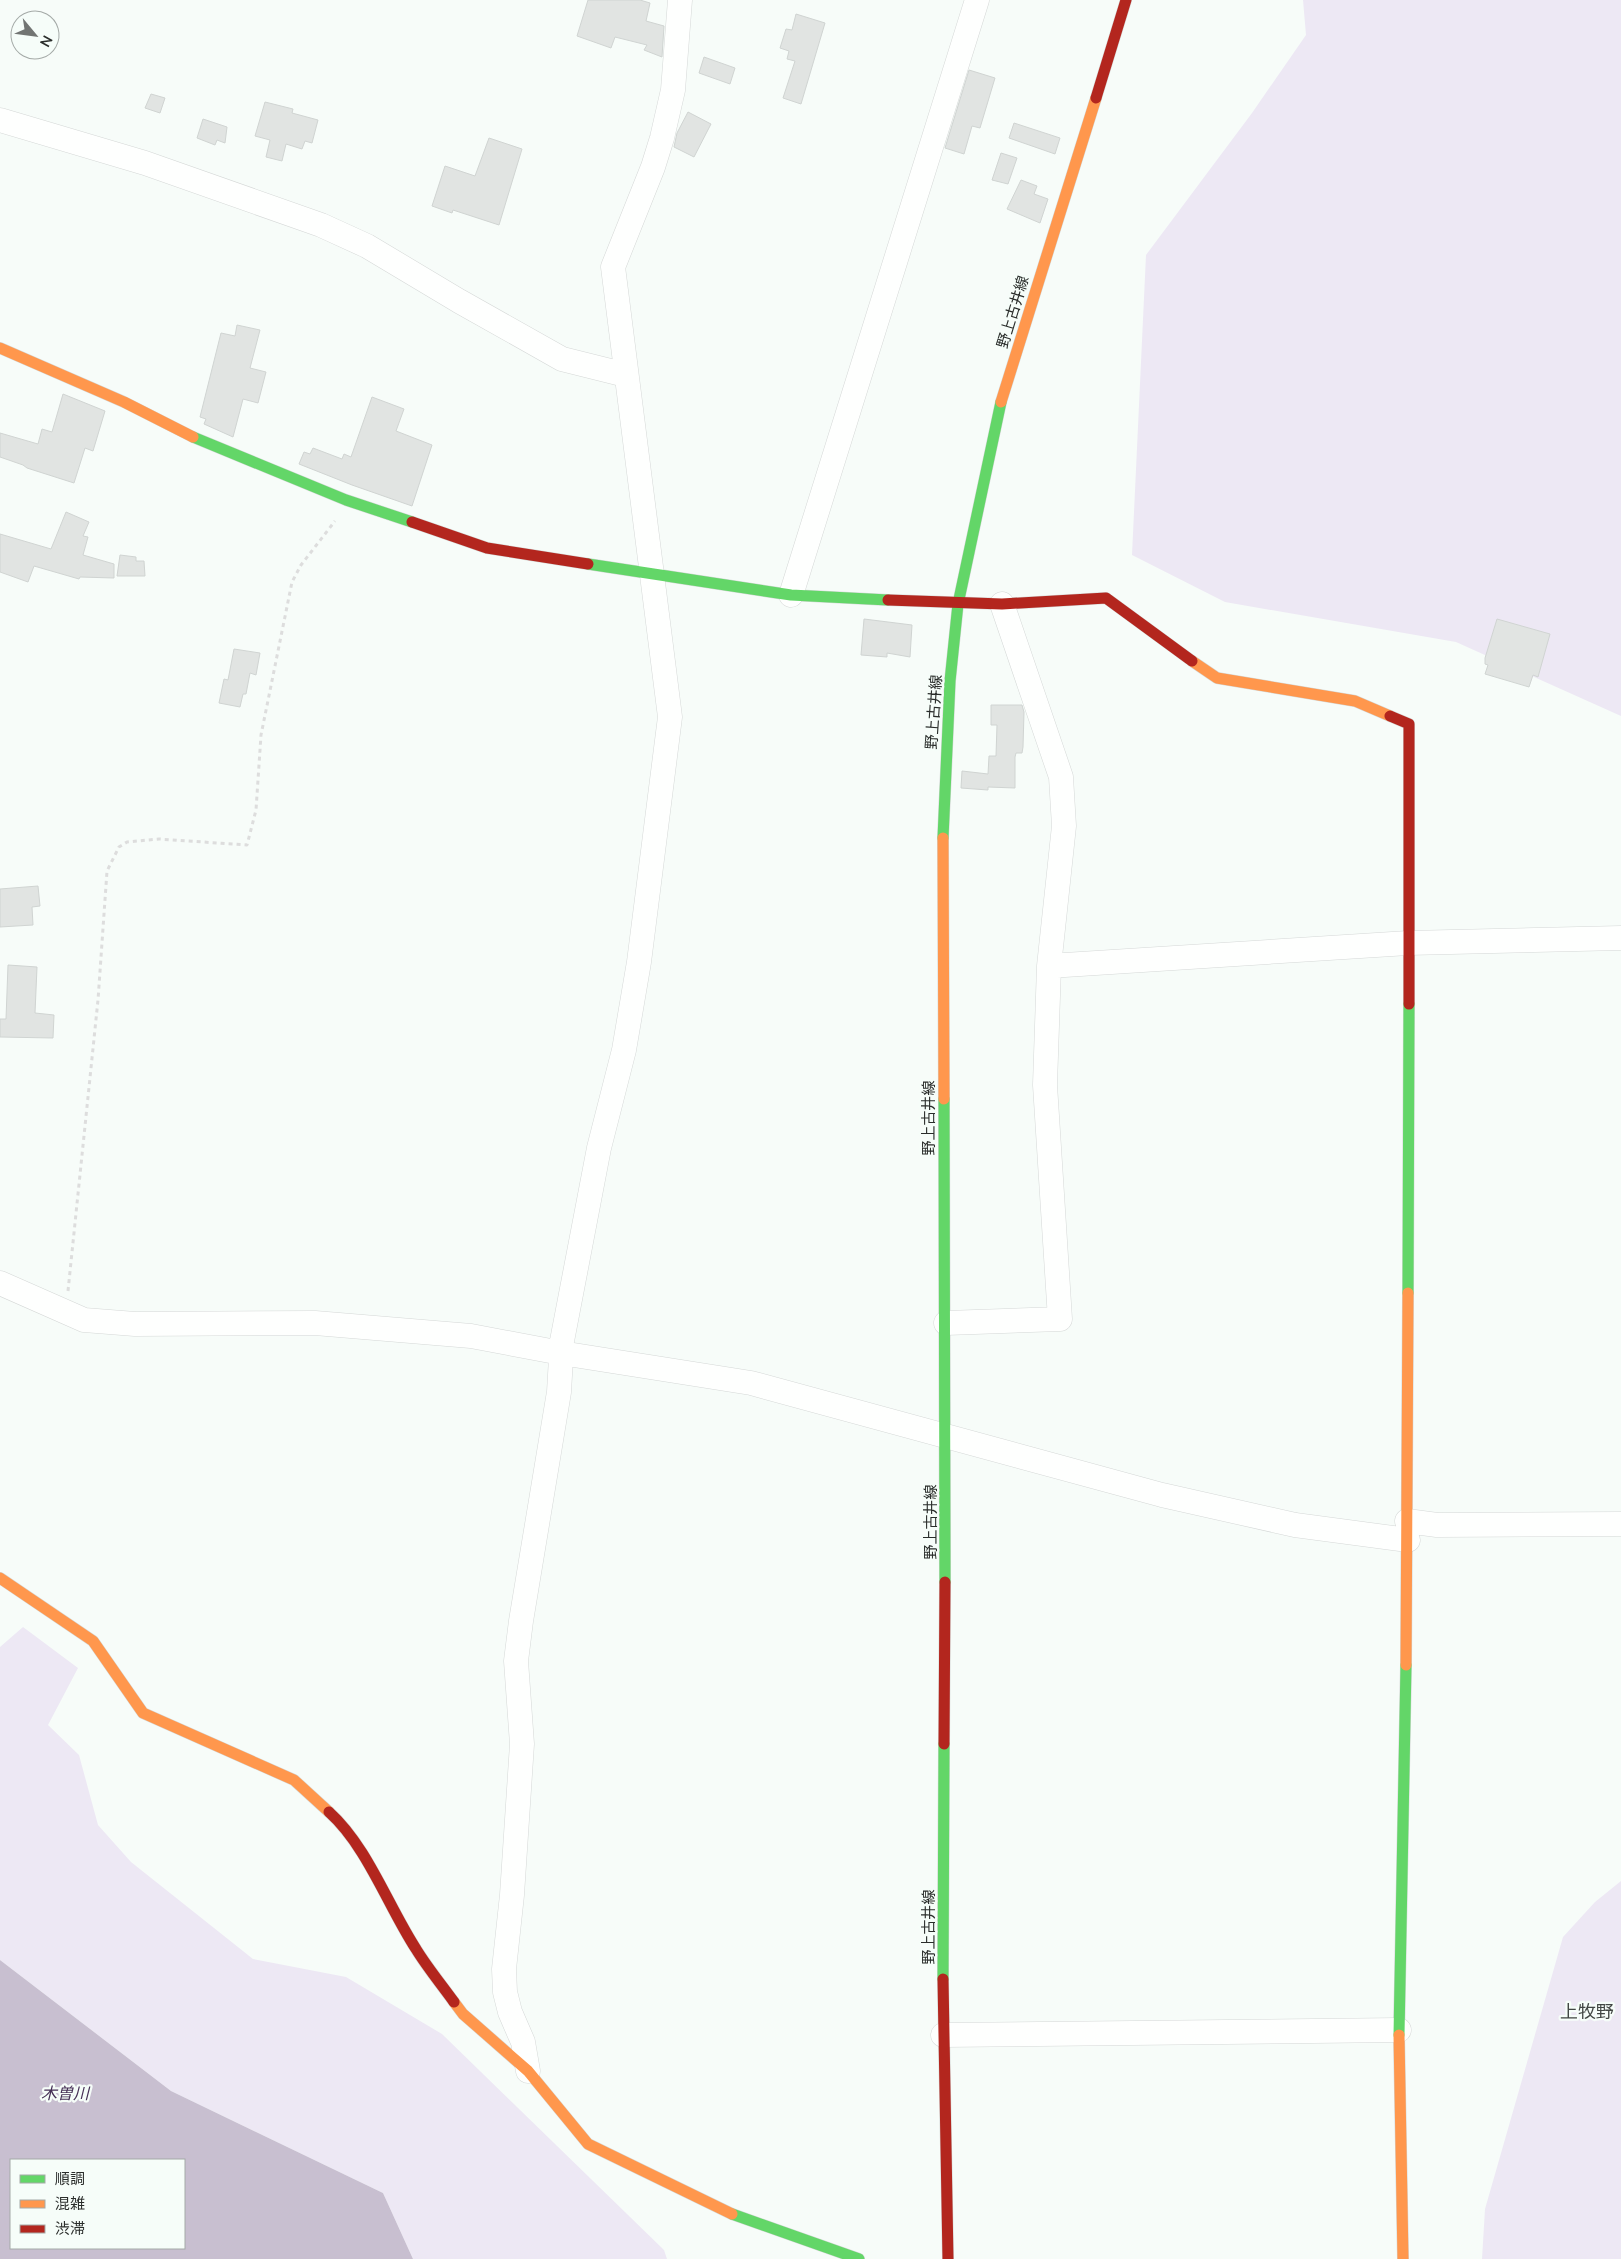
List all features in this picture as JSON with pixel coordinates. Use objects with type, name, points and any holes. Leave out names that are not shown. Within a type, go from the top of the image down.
[{"type":"street","points":[[528,2071],[523,2042],[508,2005],[505,1992],[504,1968],[512,1895],[522,1744],[516,1661],[559,1392],[562,1340],[599,1148],[624,1050],[639,962],[670,717],[613,267],[653,167],[662,138],[673,90],[680,0]]},
{"type":"street","points":[[791,595],[978,0]]},
{"type":"street","name":"野上古井線","points":[[948,2259],[943,2035],[946,1323],[942,868],[950,681],[958,604],[999,409],[1126,0]]},
{"type":"street","points":[[0,120],[145,163],[321,225],[368,246],[459,301],[562,359],[626,375]]},
{"type":"street","points":[[0,348],[124,402],[184,433],[346,500],[487,548],[791,595],[958,604],[1002,604],[1106,598],[1168,645],[1217,678],[1355,701],[1409,724],[1407,1531],[1399,2030],[1403,2259]]},
{"type":"street","points":[[946,1323],[1060,1319],[1045,1084],[1049,966],[1064,826],[1061,777],[1002,604]]},
{"type":"street","points":[[1049,966],[1408,943],[1621,938]]},
{"type":"street","points":[[0,1282],[84,1320],[135,1324],[315,1323],[471,1336],[561,1353],[750,1383],[1162,1495],[1295,1525],[1407,1531],[1437,1525],[1621,1524]]},
{"type":"street","points":[[0,1578],[93,1641],[119,1682],[143,1713],[294,1780],[337,1819],[360,1851],[416,1949],[463,2014],[528,2071],[588,2144],[734,2215],[859,2259]]},
{"type":"street","points":[[943,2035],[1399,2030]]},
{"type":"path","points":[[64,1311],[69,1287],[98,1000],[107,872],[119,847],[127,842],[159,839],[247,845],[256,810],[261,735],[292,582],[301,565],[339,515],[346,500]]},
{"type":"shaded area","points":[[1303,0],[1621,0],[1621,716],[1456,642],[1225,602],[1132,555],[1146,255],[1252,113],[1306,35]]},
{"type":"shaded area","points":[[23,1627],[78,1668],[48,1725],[79,1755],[98,1825],[131,1862],[253,1959],[346,1977],[442,2034],[664,2250],[667,2259],[413,2259],[383,2193],[171,2091],[0,1960],[0,1647]]},
{"type":"shaded area","points":[[1621,1881],[1621,2259],[1482,2259],[1485,2209],[1563,1937],[1595,1902]]},
{"type":"water","name":"木曽川","points":[[0,1960],[171,2091],[383,2193],[413,2259],[0,2259]]},
{"type":"building","points":[[588,0],[640,0],[650,3],[646,21],[664,26],[662,57],[644,50],[647,45],[615,37],[611,48],[577,36]]},
{"type":"building","points":[[796,14],[825,23],[801,104],[783,98],[795,61],[787,59],[789,51],[780,48],[786,29],[792,30]]},
{"type":"building","points":[[704,57],[735,68],[730,84],[699,73]]},
{"type":"building","points":[[969,70],[995,78],[980,128],[972,126],[964,154],[945,148]]},
{"type":"building","points":[[151,94],[165,98],[160,113],[145,108]]},
{"type":"building","points":[[265,102],[293,109],[292,113],[318,120],[312,143],[305,141],[302,149],[286,144],[282,161],[266,157],[270,140],[255,136]]},
{"type":"building","points":[[688,112],[711,124],[694,157],[674,147],[677,133]]},
{"type":"building","points":[[203,119],[227,127],[225,143],[217,140],[215,145],[197,138]]},
{"type":"building","points":[[1014,123],[1060,138],[1055,154],[1009,138]]},
{"type":"building","points":[[489,138],[522,149],[499,225],[453,210],[452,213],[432,206],[445,166],[475,176]]},
{"type":"building","points":[[1001,153],[1017,158],[1008,184],[992,180]]},
{"type":"building","points":[[1021,180],[1037,186],[1034,194],[1048,199],[1040,223],[1007,209]]},
{"type":"building","points":[[237,325],[260,330],[250,368],[266,372],[258,403],[243,399],[233,437],[204,424],[206,419],[200,417],[221,333],[235,336]]},
{"type":"building","points":[[63,394],[105,411],[93,451],[85,448],[74,483],[0,457],[0,433],[38,444],[42,429],[52,432]]},
{"type":"building","points":[[372,397],[404,409],[396,431],[432,445],[412,506],[299,464],[304,452],[310,454],[313,448],[342,459],[344,454],[351,457]]},
{"type":"building","points":[[66,512],[89,522],[83,536],[88,537],[83,555],[114,564],[114,578],[80,577],[79,579],[34,566],[28,582],[0,572],[0,534],[51,549]]},
{"type":"building","points":[[120,555],[136,557],[136,561],[144,561],[145,576],[117,576]]},
{"type":"building","points":[[864,619],[912,625],[910,657],[887,653],[887,657],[861,655]]},
{"type":"building","points":[[1497,619],[1550,634],[1538,677],[1533,675],[1529,687],[1485,674],[1488,665],[1485,664],[1485,658]]},
{"type":"building","points":[[234,649],[260,653],[256,675],[250,673],[246,694],[243,694],[240,707],[219,703],[224,679],[228,680]]},
{"type":"building","points":[[991,705],[1022,705],[1024,712],[1023,747],[1022,753],[1016,753],[1015,757],[1015,788],[988,787],[988,790],[961,788],[962,771],[988,774],[989,756],[996,756],[997,725],[991,725]]},
{"type":"building","points":[[38,886],[40,906],[32,907],[33,925],[0,927],[0,889]]},
{"type":"building","points":[[8,965],[37,967],[35,1013],[54,1015],[53,1038],[0,1037],[0,1019],[6,1019]]},
{"type":"traffic: fast","points":[[943,838],[950,681],[958,604],[1001,402]]},
{"type":"traffic: fast","points":[[193,437],[346,500],[412,522]]},
{"type":"traffic: fast","points":[[588,564],[791,595],[888,600]]},
{"type":"traffic: fast","points":[[1408,1293],[1409,1004]]},
{"type":"traffic: fast","points":[[944,1099],[945,1582]]},
{"type":"traffic: fast","points":[[1399,2035],[1406,1665]]},
{"type":"traffic: fast","points":[[943,1979],[944,1744]]},
{"type":"traffic: fast","points":[[732,2214],[859,2259]]},
{"type":"traffic: slow","points":[[1001,402],[1096,98]]},
{"type":"traffic: slow","points":[[0,348],[124,402],[193,437]]},
{"type":"traffic: slow","points":[[1192,661],[1217,678],[1355,701],[1390,716]]},
{"type":"traffic: slow","points":[[943,838],[944,1099]]},
{"type":"traffic: slow","points":[[1406,1665],[1408,1293]]},
{"type":"traffic: slow","points":[[0,1578],[93,1641],[143,1713],[294,1780],[329,1812]]},
{"type":"traffic: slow","points":[[454,2002],[463,2014],[528,2071],[588,2144],[732,2214]]},
{"type":"traffic: slow","points":[[1399,2035],[1403,2259]]},
{"type":"traffic: jam","points":[[1096,98],[1126,0]]},
{"type":"traffic: jam","points":[[412,522],[487,548],[588,564]]},
{"type":"traffic: jam","points":[[888,600],[1002,604],[1106,598],[1192,661]]},
{"type":"traffic: jam","points":[[1390,716],[1409,724],[1409,1004]]},
{"type":"traffic: jam","points":[[944,1744],[945,1582]]},
{"type":"traffic: jam","points":[[329,1812],[355,1842],[416,1949],[454,2002]]},
{"type":"traffic: jam","points":[[943,1979],[948,2259]]},
{"type":"district","name":"上牧野","points":[[1587,2012]]}]
